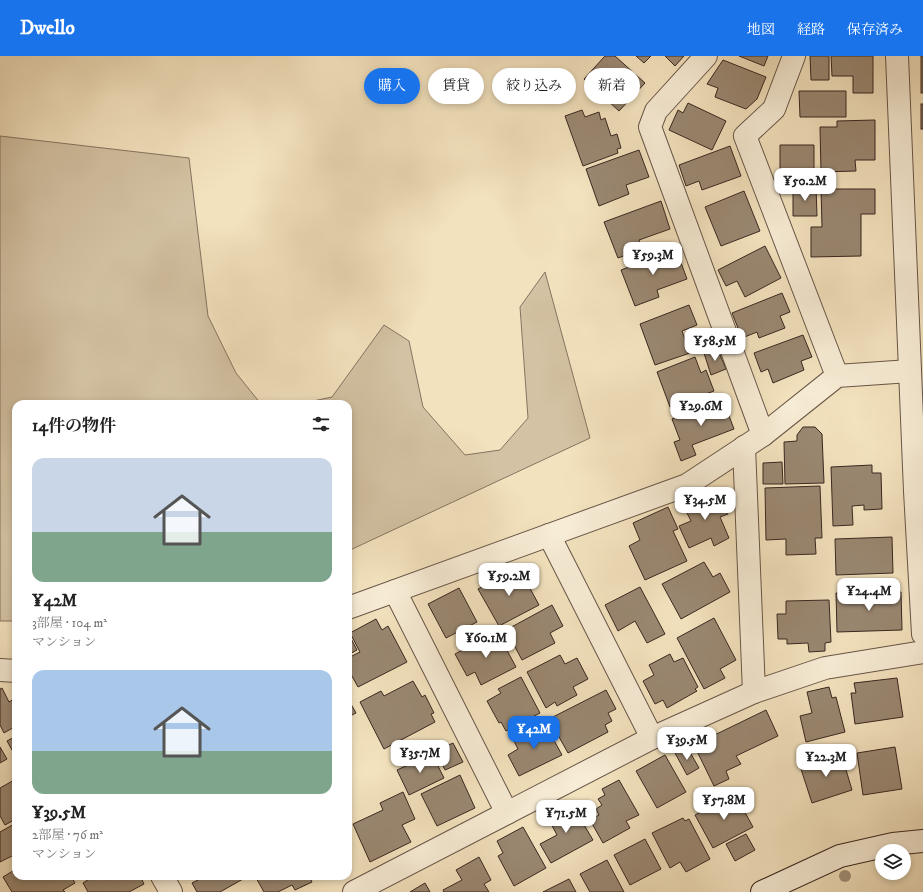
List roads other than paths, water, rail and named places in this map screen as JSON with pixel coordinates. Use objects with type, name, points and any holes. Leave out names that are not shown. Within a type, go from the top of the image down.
[{"type":"street","points":[[706,56],[656,112],[650,127],[763,435]]},
{"type":"street","points":[[794,56],[774,109],[745,136],[837,376]]},
{"type":"street","points":[[896,56],[910,371],[919,491],[923,634]]},
{"type":"street","points":[[352,607],[687,485],[763,435],[837,376],[910,371]]},
{"type":"street","points":[[744,448],[754,692]]},
{"type":"street","points":[[550,535],[652,738]]},
{"type":"street","points":[[395,591],[507,813]]},
{"type":"street","points":[[348,880],[354,892],[652,738],[754,692],[825,668],[923,652]]},
{"type":"street","points":[[0,670],[12,671]]},
{"type":"street","points":[[762,892],[840,856],[893,844],[923,841]]},
{"type":"street","points":[[164,880],[171,892]]}]
